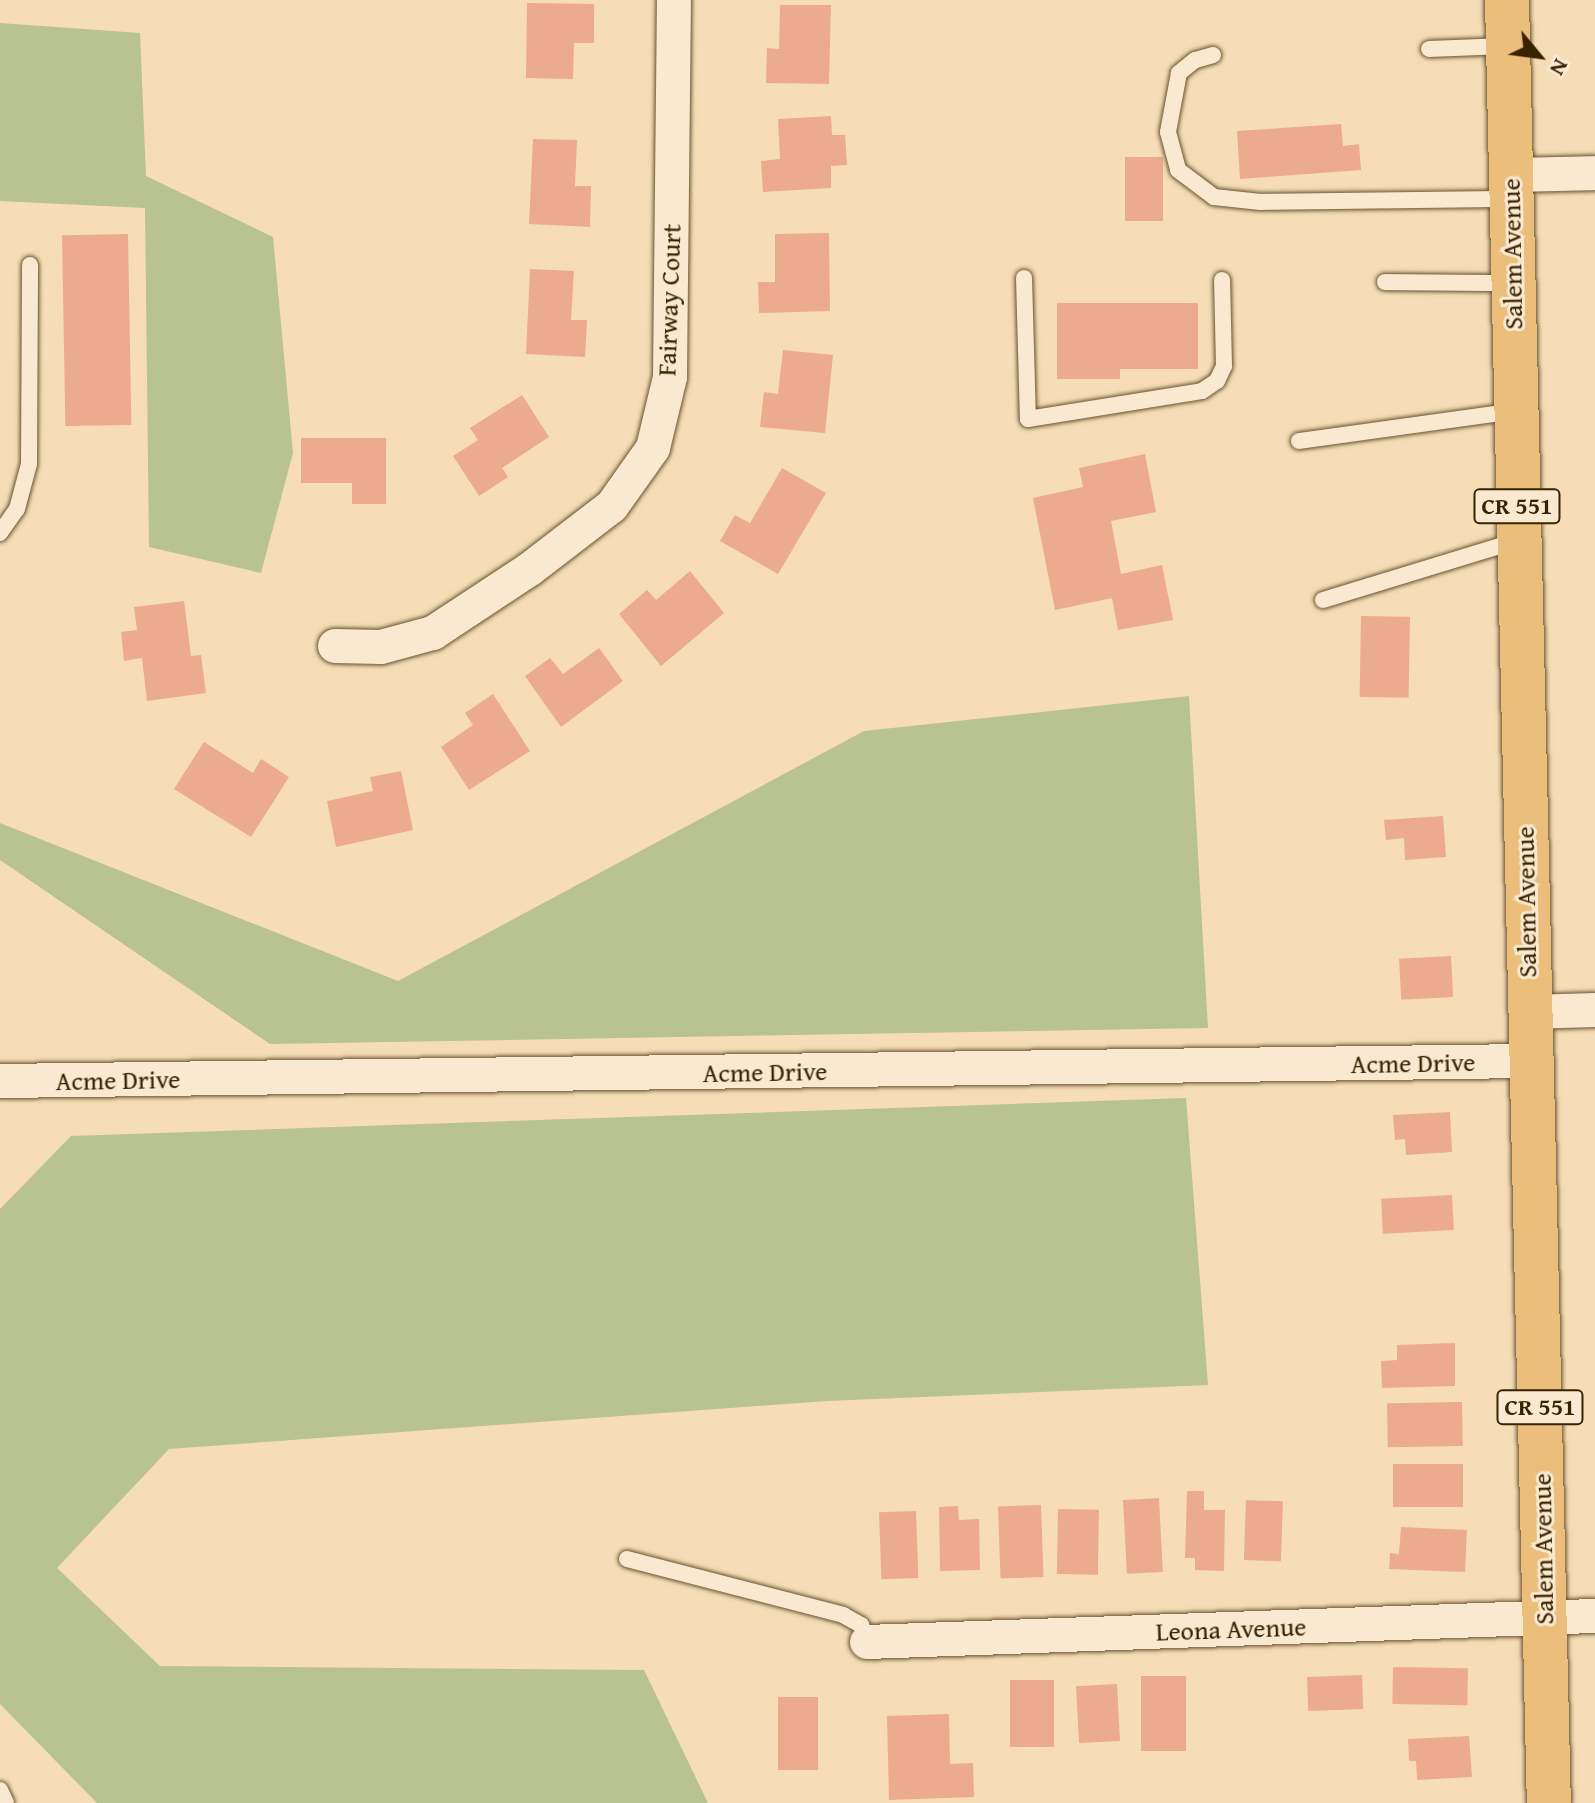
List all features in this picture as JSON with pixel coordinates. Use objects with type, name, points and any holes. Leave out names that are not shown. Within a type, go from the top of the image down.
[{"type":"main road","name":"Salem Avenue","points":[[1507,0],[1514,411],[1549,1803]]},
{"type":"street","name":"Fairway Court","points":[[335,646],[381,647],[433,633],[530,569],[612,506],[653,448],[670,377],[674,0]]},
{"type":"street","points":[[1511,187],[1595,173]]},
{"type":"street","points":[[1528,1012],[1595,1010]]},
{"type":"street","name":"Acme Drive","points":[[0,1081],[1531,1061]]},
{"type":"street","name":"Leona Avenue","points":[[867,1642],[1595,1616]]},
{"type":"lane","points":[[1429,49],[1508,46]]},
{"type":"lane","points":[[1213,55],[1195,60],[1179,73],[1168,132],[1178,170],[1214,197],[1261,202],[1511,187]]},
{"type":"lane","points":[[0,533],[17,509],[29,464],[30,265]]},
{"type":"lane","points":[[1024,278],[1028,419],[1202,391],[1217,381],[1224,366],[1222,280]]},
{"type":"lane","points":[[1385,282],[1513,283]]},
{"type":"lane","points":[[1299,441],[1514,411]]},
{"type":"lane","points":[[1323,600],[1518,540]]},
{"type":"lane","points":[[627,1559],[843,1615],[861,1625],[867,1642]]},
{"type":"lane","points":[[0,1790],[6,1803]]},
{"type":"green space","points":[[0,23],[140,33],[146,176],[273,237],[293,453],[261,573],[149,547],[145,208],[0,201]]},
{"type":"green space","points":[[1189,696],[1208,1028],[270,1044],[0,860],[0,823],[398,981],[864,731]]},
{"type":"green space","points":[[1186,1098],[1208,1385],[827,1401],[169,1449],[57,1568],[160,1666],[644,1670],[708,1803],[97,1803],[0,1704],[0,1209],[71,1136]]},
{"type":"building","points":[[527,3],[594,4],[594,43],[574,43],[573,79],[526,78]]},
{"type":"building","points":[[780,5],[831,5],[829,84],[766,83],[767,48],[779,49]]},
{"type":"building","points":[[831,116],[832,135],[845,135],[847,165],[831,166],[831,188],[763,192],[761,161],[780,159],[778,119]]},
{"type":"building","points":[[1341,124],[1343,146],[1359,144],[1361,170],[1240,179],[1237,131]]},
{"type":"building","points":[[533,139],[577,140],[575,186],[591,186],[590,227],[529,224]]},
{"type":"building","points":[[1125,157],[1163,157],[1163,221],[1125,221]]},
{"type":"building","points":[[829,233],[830,311],[759,313],[758,282],[775,282],[775,234]]},
{"type":"building","points":[[128,234],[131,425],[65,426],[62,235]]},
{"type":"building","points":[[530,269],[574,271],[571,320],[587,320],[585,357],[526,354]]},
{"type":"building","points":[[1057,303],[1198,303],[1198,369],[1120,369],[1120,379],[1057,379]]},
{"type":"building","points":[[783,350],[833,355],[825,433],[760,427],[764,392],[778,394]]},
{"type":"building","points":[[522,395],[549,437],[502,468],[508,477],[479,496],[453,456],[478,440],[470,428]]},
{"type":"building","points":[[301,438],[386,438],[386,504],[352,504],[352,483],[301,483]]},
{"type":"building","points":[[1145,454],[1156,512],[1111,521],[1121,574],[1162,565],[1173,620],[1118,630],[1112,598],[1055,610],[1033,498],[1083,487],[1079,468]]},
{"type":"building","points":[[782,468],[826,493],[778,574],[720,541],[735,515],[750,523]]},
{"type":"building","points":[[690,571],[724,613],[661,666],[619,614],[647,590],[656,600]]},
{"type":"building","points":[[184,601],[191,656],[201,655],[206,693],[147,701],[142,658],[124,661],[121,632],[137,630],[134,607]]},
{"type":"building","points":[[1361,616],[1410,617],[1409,698],[1360,697]]},
{"type":"building","points":[[599,648],[623,681],[561,727],[525,676],[550,658],[563,674]]},
{"type":"building","points":[[493,694],[530,751],[469,790],[441,747],[473,725],[465,713]]},
{"type":"building","points":[[204,742],[253,773],[261,759],[289,777],[251,837],[174,789]]},
{"type":"building","points":[[401,771],[413,830],[336,847],[327,801],[373,791],[370,777]]},
{"type":"building","points":[[1443,816],[1446,857],[1405,860],[1404,838],[1386,840],[1384,820]]},
{"type":"building","points":[[1451,956],[1453,997],[1401,1000],[1399,959]]},
{"type":"building","points":[[1450,1112],[1452,1152],[1406,1155],[1405,1139],[1395,1140],[1393,1115]]},
{"type":"building","points":[[1452,1195],[1454,1230],[1383,1234],[1381,1199]]},
{"type":"building","points":[[1455,1343],[1455,1386],[1382,1388],[1381,1361],[1397,1360],[1397,1345]]},
{"type":"building","points":[[1462,1402],[1463,1446],[1388,1447],[1387,1403]]},
{"type":"building","points":[[1393,1464],[1463,1464],[1463,1507],[1393,1507]]},
{"type":"building","points":[[1187,1491],[1204,1491],[1204,1510],[1225,1510],[1224,1571],[1195,1570],[1195,1558],[1185,1558]]},
{"type":"building","points":[[1159,1498],[1163,1572],[1127,1574],[1123,1500]]},
{"type":"building","points":[[1246,1500],[1283,1501],[1281,1561],[1244,1560]]},
{"type":"building","points":[[1041,1505],[1044,1577],[1001,1578],[998,1507]]},
{"type":"building","points":[[958,1506],[959,1520],[979,1519],[980,1570],[940,1571],[939,1507]]},
{"type":"building","points":[[1058,1509],[1099,1510],[1098,1575],[1057,1574]]},
{"type":"building","points":[[916,1511],[918,1578],[881,1579],[879,1512]]},
{"type":"building","points":[[1401,1527],[1467,1530],[1465,1572],[1389,1569],[1390,1553],[1399,1554]]},
{"type":"building","points":[[1393,1667],[1468,1668],[1467,1705],[1392,1704]]},
{"type":"building","points":[[1362,1675],[1363,1709],[1308,1711],[1307,1677]]},
{"type":"building","points":[[1141,1676],[1186,1676],[1186,1751],[1141,1751]]},
{"type":"building","points":[[1010,1680],[1054,1680],[1054,1747],[1010,1747]]},
{"type":"building","points":[[1117,1684],[1120,1741],[1079,1743],[1076,1686]]},
{"type":"building","points":[[778,1697],[818,1697],[818,1770],[778,1770]]},
{"type":"building","points":[[949,1714],[950,1764],[973,1763],[974,1797],[889,1800],[887,1716]]},
{"type":"building","points":[[1469,1736],[1472,1777],[1417,1780],[1416,1761],[1409,1761],[1408,1739]]}]
